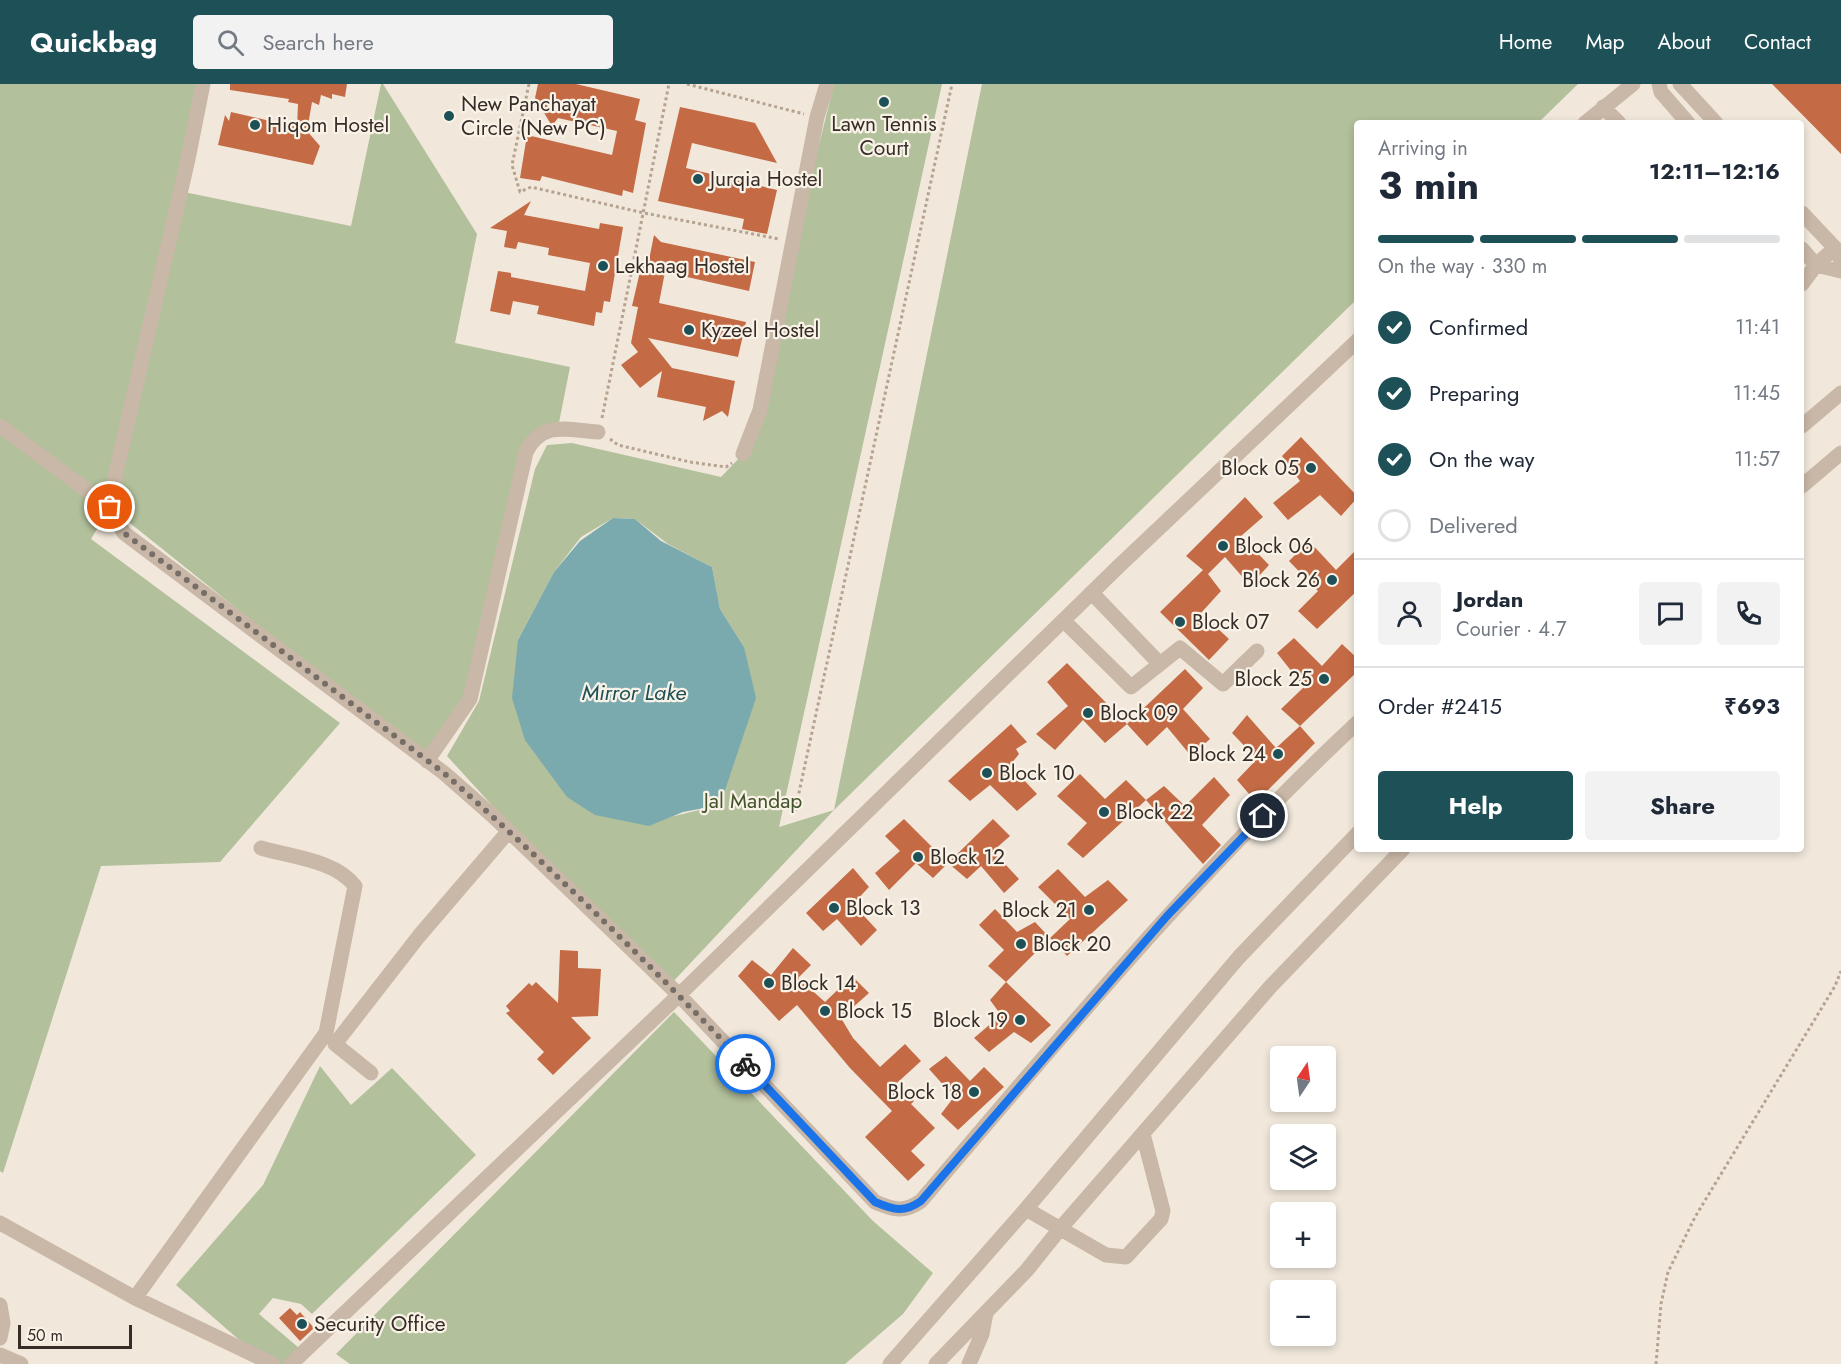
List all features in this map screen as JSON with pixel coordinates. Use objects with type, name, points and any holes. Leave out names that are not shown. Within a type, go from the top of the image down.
[{"type":"street","points":[[110,507],[202,84]]},
{"type":"street","points":[[743,454],[760,410],[817,117],[827,84]]},
{"type":"street","points":[[1589,120],[1633,84]]},
{"type":"street","points":[[1659,84],[1661,92],[1685,120]]},
{"type":"street","points":[[1680,84],[1713,120]]},
{"type":"street","points":[[1603,107],[1616,120]]},
{"type":"street","points":[[1804,215],[1838,254],[1816,265],[1804,281]]},
{"type":"street","points":[[1804,251],[1816,265],[1841,271]]},
{"type":"street","points":[[291,1364],[679,995],[1092,593],[1354,344]]},
{"type":"street","points":[[1804,424],[1841,393]]},
{"type":"street","points":[[0,426],[110,507],[124,533],[427,761],[508,832],[679,995],[875,1202],[894,1210],[910,1209],[921,1201],[1167,916],[1311,765],[1354,726]]},
{"type":"street","points":[[427,761],[471,699],[530,445],[534,438],[551,428],[598,432]]},
{"type":"street","points":[[1804,484],[1841,453]]},
{"type":"street","points":[[1092,593],[1159,663]]},
{"type":"street","points":[[1064,621],[1131,687],[1180,648],[1223,684],[1257,651]]},
{"type":"street","points":[[370,1073],[335,1044],[419,936],[508,832]]},
{"type":"street","points":[[890,1364],[1026,1209],[1239,957],[1354,837]]},
{"type":"street","points":[[135,1298],[326,1033],[355,886],[347,876],[326,866],[261,848]]},
{"type":"street","points":[[936,1364],[1027,1270],[1271,986],[1400,852]]},
{"type":"street","points":[[1026,1209],[1106,1255],[1126,1257],[1161,1219],[1162,1200],[1143,1134]]},
{"type":"street","points":[[0,1223],[135,1298],[273,1364]]},
{"type":"street","points":[[0,1305],[3,1323],[0,1338]]},
{"type":"street","points":[[969,1364],[982,1334],[987,1312]]},
{"type":"street","points":[[0,1355],[21,1364]]},
{"type":"path","points":[[529,84],[512,165],[520,192],[531,187],[644,213],[794,242]]},
{"type":"path","points":[[669,84],[612,377],[598,432],[618,445],[690,462],[726,467],[743,454]]},
{"type":"path","points":[[687,84],[817,117]]},
{"type":"path","points":[[795,811],[952,84]]},
{"type":"path","points":[[1656,1364],[1661,1304],[1668,1272],[1695,1217],[1774,1089],[1835,986],[1841,971]]},
{"type":"green space","points":[[0,84],[196,84],[179,191],[351,226],[381,84],[383,84],[477,234],[455,343],[570,367],[557,433],[526,452],[465,709],[427,761],[110,507],[91,539],[340,723],[220,862],[101,866],[3,1173],[0,1171]]},
{"type":"green space","name":"Jal Mandap","points":[[834,84],[942,84],[779,827],[834,810],[669,986],[574,895],[447,756],[479,701],[535,469],[547,445],[572,443],[721,477],[743,454]],"holes":[[[613,518],[635,519],[668,544],[712,567],[720,609],[744,647],[720,805],[641,824],[518,640],[554,572],[581,537]]]},
{"type":"green space","points":[[982,84],[1578,84],[1541,120],[1354,120],[1354,302],[834,810]]},
{"type":"green space","points":[[674,1012],[873,1221],[933,1273],[903,1314],[845,1364],[350,1364],[336,1354]]},
{"type":"green space","points":[[320,1066],[351,1105],[392,1068],[476,1155],[312,1314],[301,1304],[273,1298],[259,1314],[299,1348],[284,1364],[267,1364],[176,1285],[263,1185]]},
{"type":"water","name":"Mirror Lake","points":[[613,518],[635,519],[661,541],[712,567],[720,609],[744,647],[756,698],[720,805],[683,812],[649,826],[595,815],[567,797],[525,740],[512,698],[518,640],[554,572],[580,541]]},
{"type":"building","name":"Hiqom Hostel","points":[[230,84],[347,84],[345,97],[332,94],[332,99],[321,95],[319,105],[312,102],[307,131],[320,146],[313,165],[218,145],[225,115],[229,121],[231,112],[297,127],[298,104],[288,102],[289,99],[230,90]]},
{"type":"building","points":[[538,84],[576,84],[640,99],[635,120],[646,123],[633,193],[623,190],[622,196],[542,176],[540,181],[520,178],[527,135],[612,155],[617,131],[558,118],[552,126],[535,98]]},
{"type":"building","points":[[1772,84],[1841,84],[1841,154]]},
{"type":"building","name":"Jurqia Hostel","points":[[680,107],[755,123],[777,163],[692,143],[686,168],[777,190],[767,234],[742,229],[744,219],[658,201]]},
{"type":"building","name":"Lekhaag Hostel","points":[[531,201],[524,215],[599,229],[600,223],[623,227],[610,302],[604,301],[602,313],[596,312],[594,326],[537,314],[539,306],[513,301],[510,315],[490,311],[498,271],[511,273],[511,277],[585,291],[590,263],[548,255],[549,248],[518,242],[516,249],[504,247],[507,231],[490,228]]},
{"type":"building","name":"Kyzeel Hostel","points":[[654,235],[661,242],[755,262],[749,291],[665,272],[659,303],[746,322],[738,357],[648,338],[672,368],[735,381],[728,417],[722,411],[703,421],[706,407],[657,397],[662,371],[640,388],[621,365],[638,352],[631,343],[638,307],[632,306],[642,263],[648,265]]},
{"type":"building","name":"Block 05","points":[[1301,437],[1354,493],[1354,501],[1341,516],[1320,495],[1288,520],[1273,503],[1300,481],[1282,456]]},
{"type":"building","points":[[1245,497],[1263,517],[1241,536],[1269,565],[1259,576],[1255,572],[1246,581],[1225,557],[1208,574],[1221,591],[1201,613],[1229,639],[1209,660],[1160,612],[1203,570],[1186,556]]},
{"type":"building","name":"Block 26","points":[[1309,541],[1336,570],[1354,552],[1354,594],[1317,629],[1298,611],[1318,591],[1289,561]]},
{"type":"building","name":"Block 25","points":[[1294,638],[1322,666],[1342,644],[1354,655],[1354,675],[1300,726],[1281,709],[1304,687],[1277,653]]},
{"type":"building","name":"Block 09","points":[[1067,663],[1127,724],[1105,743],[1083,720],[1055,750],[1036,734],[1068,706],[1047,682]]},
{"type":"building","points":[[1185,669],[1203,688],[1183,709],[1210,739],[1191,756],[1167,727],[1147,746],[1127,724]]},
{"type":"building","name":"Block 24","points":[[1247,715],[1276,748],[1300,726],[1315,743],[1256,802],[1237,780],[1257,759],[1232,733]]},
{"type":"building","name":"Block 10","points":[[1011,724],[1027,742],[1016,749],[1019,754],[1010,765],[1037,794],[1017,811],[990,785],[970,801],[948,781]]},
{"type":"building","name":"Block 22","points":[[1080,774],[1105,799],[1126,780],[1146,800],[1083,858],[1067,844],[1087,823],[1057,796]]},
{"type":"building","points":[[1214,777],[1230,795],[1202,825],[1221,845],[1203,864],[1146,800],[1164,786],[1185,806]]},
{"type":"building","name":"Block 12","points":[[904,819],[948,863],[933,878],[916,863],[889,890],[875,873],[900,851],[885,836]]},
{"type":"building","points":[[993,819],[1010,836],[993,851],[1019,879],[1004,893],[981,866],[967,879],[948,863]]},
{"type":"building","name":"Block 13","points":[[853,868],[869,887],[853,904],[877,930],[861,946],[837,919],[823,931],[806,913]]},
{"type":"building","name":"Block 21","points":[[1058,869],[1085,897],[1108,880],[1128,900],[1067,956],[1050,938],[1070,919],[1038,887]]},
{"type":"building","name":"Block 20","points":[[995,909],[1017,932],[1035,922],[1050,938],[1006,982],[988,966],[1004,950],[979,925]]},
{"type":"building","points":[[793,948],[811,965],[798,978],[825,1002],[852,976],[869,993],[841,1018],[853,1038],[880,1067],[905,1044],[921,1061],[897,1083],[914,1101],[911,1104],[935,1128],[911,1151],[925,1165],[908,1181],[865,1137],[892,1111],[850,1068],[797,1005],[779,1021],[738,976],[752,960],[771,975]]},
{"type":"building","points":[[560,950],[578,951],[578,968],[601,969],[598,1016],[571,1017],[591,1038],[553,1075],[537,1059],[544,1052],[506,1013],[510,1011],[506,1006],[529,983],[532,986],[536,982],[558,1003]]},
{"type":"building","name":"Block 19","points":[[1006,982],[1051,1025],[1031,1043],[1014,1032],[989,1052],[974,1038],[1001,1015],[990,1000]]},
{"type":"building","name":"Block 18","points":[[946,1056],[970,1081],[984,1067],[1004,1087],[958,1130],[941,1114],[954,1097],[929,1069]]},
{"type":"building","name":"Security Office","points":[[290,1308],[297,1315],[300,1312],[314,1328],[300,1341],[279,1318]]},
{"type":"way so far","points":[[110,507],[124,533],[444,773],[493,816],[679,995],[745,1064]]},
{"type":"place","name":"Lawn Tennis Court","points":[[884,102]]},
{"type":"place","name":"New Panchayat Circle (New PC)","points":[[449,116]]},
{"type":"place","name":"Hiqom Hostel","points":[[255,125]]},
{"type":"place","name":"Jurqia Hostel","points":[[698,179]]},
{"type":"place","name":"Lekhaag Hostel","points":[[603,266]]},
{"type":"place","name":"Kyzeel Hostel","points":[[689,330]]},
{"type":"place","name":"Block 05","points":[[1311,468]]},
{"type":"place","name":"Block 06","points":[[1223,546]]},
{"type":"place","name":"Block 26","points":[[1332,580]]},
{"type":"place","name":"Block 07","points":[[1180,622]]},
{"type":"place","name":"Block 25","points":[[1324,679]]},
{"type":"place","name":"Block 09","points":[[1088,713]]},
{"type":"place","name":"Block 24","points":[[1278,754]]},
{"type":"place","name":"Block 10","points":[[987,773]]},
{"type":"place","name":"Block 22","points":[[1104,812]]},
{"type":"place","name":"Block 12","points":[[918,857]]},
{"type":"place","name":"Block 13","points":[[834,908]]},
{"type":"place","name":"Block 21","points":[[1089,910]]},
{"type":"place","name":"Block 20","points":[[1021,944]]},
{"type":"place","name":"Block 14","points":[[769,983]]},
{"type":"place","name":"Block 15","points":[[825,1011]]},
{"type":"place","name":"Block 19","points":[[1020,1020]]},
{"type":"place","name":"Block 18","points":[[974,1092]]},
{"type":"place","name":"Security Office","points":[[302,1324]]},
{"type":"route","points":[[745,1064],[875,1202],[894,1210],[910,1209],[921,1201],[1167,916],[1263,816]]}]
